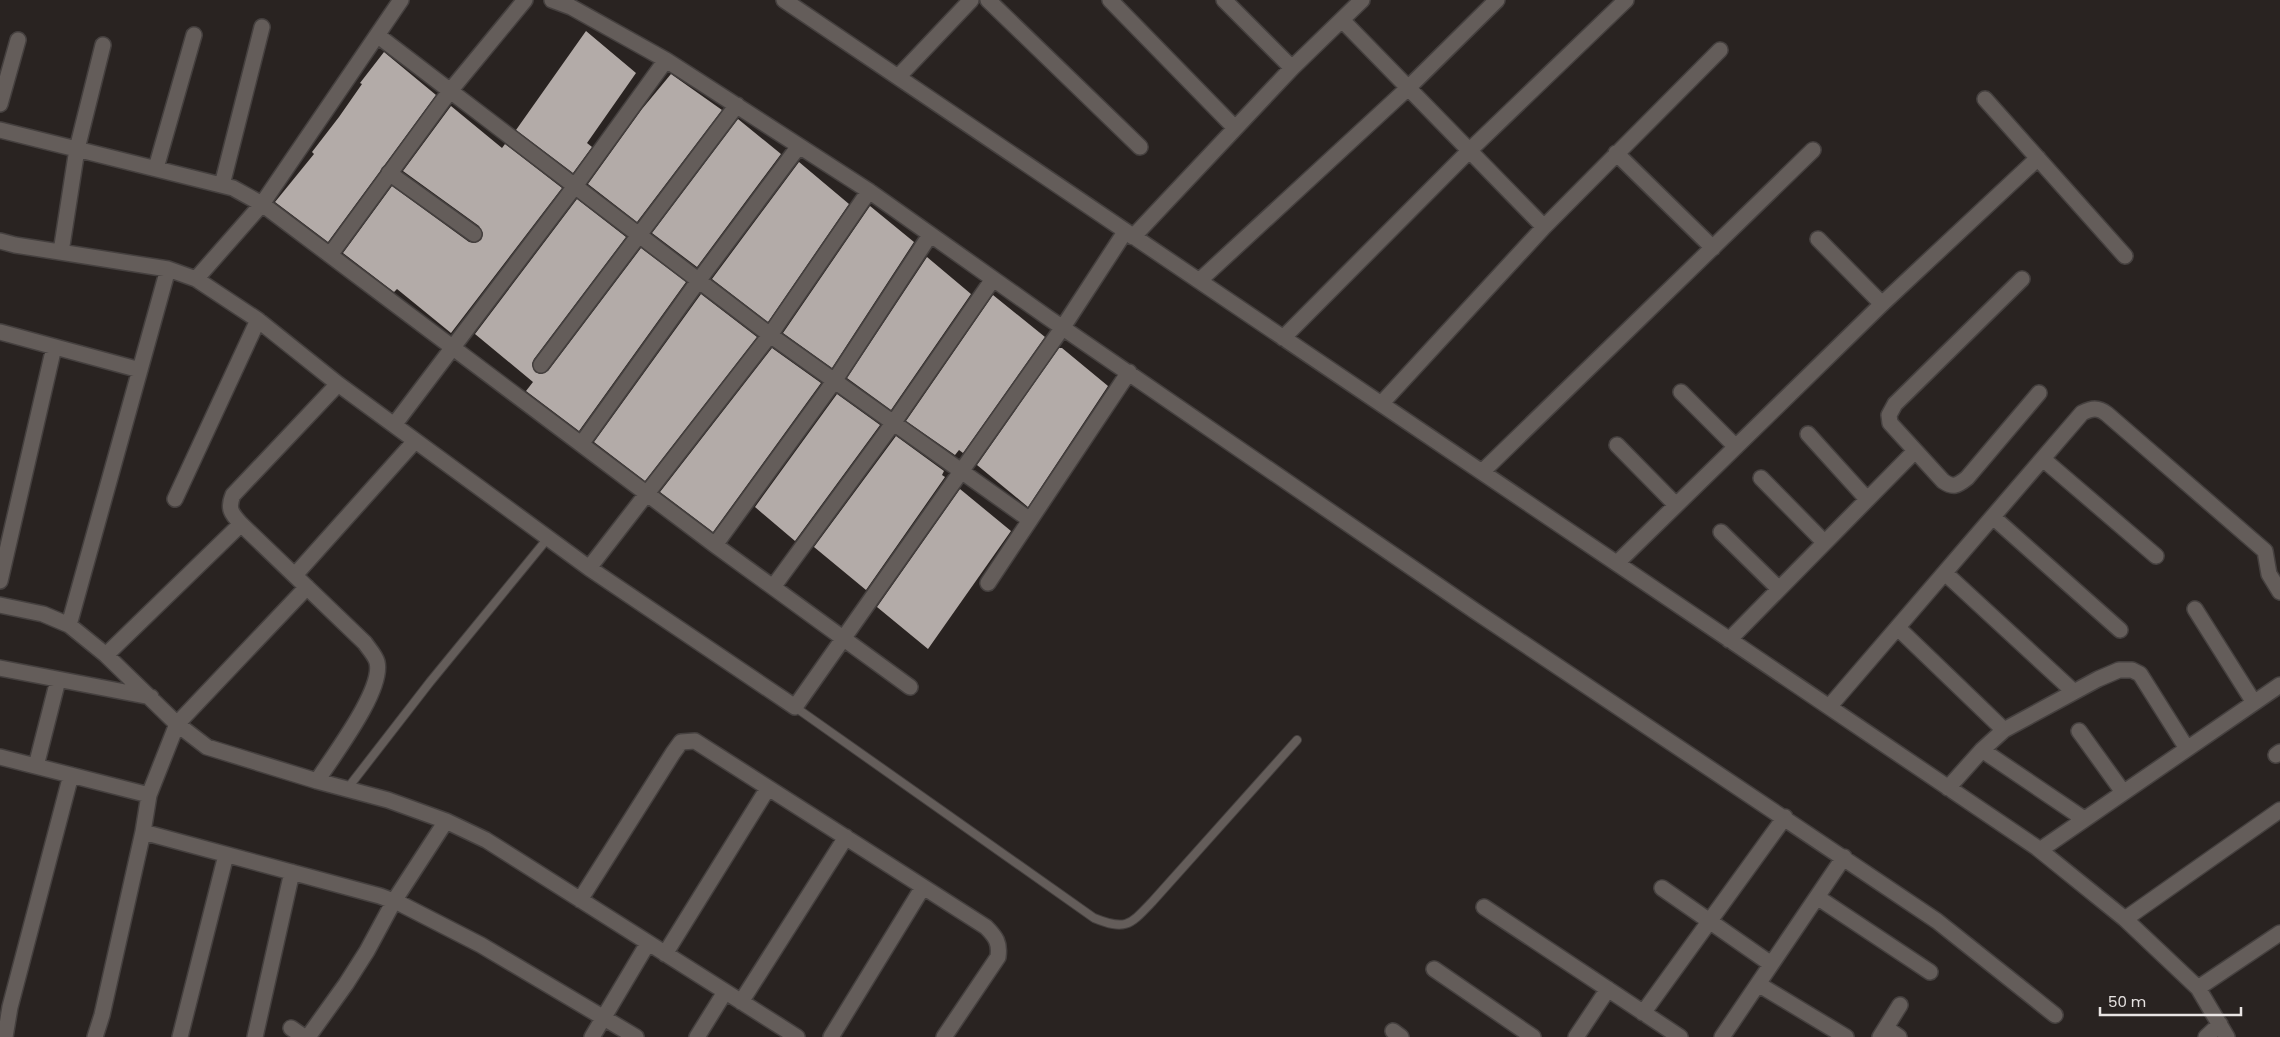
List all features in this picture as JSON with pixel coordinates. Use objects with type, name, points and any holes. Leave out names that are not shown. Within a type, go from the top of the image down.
[{"type":"street","points":[[196,279],[262,204],[401,0]]},
{"type":"street","points":[[330,255],[450,91],[526,0]]},
{"type":"street","points":[[552,0],[571,7],[666,60],[869,191],[993,279],[1467,605],[1937,920],[2055,1015]]},
{"type":"street","points":[[784,0],[2040,850],[2125,918],[2198,988],[2224,1030],[2206,1037]]},
{"type":"street","points":[[898,77],[970,0]]},
{"type":"street","points":[[988,0],[1140,147]]},
{"type":"street","points":[[1110,0],[1235,128]]},
{"type":"street","points":[[1224,0],[1292,68]]},
{"type":"street","points":[[1199,281],[1408,88],[1497,0]]},
{"type":"street","points":[[1283,338],[1470,150],[1626,0]]},
{"type":"street","points":[[0,241],[168,269],[196,279],[258,320],[338,384],[589,568],[795,706],[1129,234],[1292,68],[1342,20],[1355,2]]},
{"type":"street","points":[[1342,20],[1544,227]]},
{"type":"street","points":[[222,185],[262,27]]},
{"type":"street","points":[[156,168],[194,35]]},
{"type":"street","points":[[377,35],[770,335],[962,469],[1030,520]]},
{"type":"street","points":[[0,104],[18,40]]},
{"type":"street","points":[[61,252],[78,149],[103,45]]},
{"type":"street","points":[[1381,404],[1544,227],[1720,50]]},
{"type":"street","points":[[394,425],[575,186],[666,60]]},
{"type":"street","points":[[1985,99],[2125,256]]},
{"type":"street","points":[[541,365],[737,105]]},
{"type":"street","points":[[0,130],[233,188],[262,204],[582,443],[715,545],[774,586],[910,687]]},
{"type":"street","points":[[582,443],[699,280],[799,146]]},
{"type":"street","points":[[1482,472],[1813,150]]},
{"type":"street","points":[[1616,153],[1713,248]]},
{"type":"street","points":[[1616,564],[1882,304],[2038,158]]},
{"type":"street","points":[[389,173],[474,234]]},
{"type":"street","points":[[589,568],[646,492],[770,335],[869,191]]},
{"type":"street","points":[[715,545],[835,380],[930,235]]},
{"type":"street","points":[[1818,239],[1882,304]]},
{"type":"street","points":[[69,625],[168,269]]},
{"type":"street","points":[[774,586],[894,422],[993,279]]},
{"type":"street","points":[[2022,279],[1895,404],[1889,415],[1890,423],[1914,452],[1943,481],[1950,486],[1958,486],[2039,393]]},
{"type":"street","points":[[175,499],[258,320]]},
{"type":"street","points":[[0,332],[140,370]]},
{"type":"street","points":[[0,581],[54,347]]},
{"type":"street","points":[[988,583],[1129,372]]},
{"type":"street","points":[[317,781],[360,715],[378,673],[377,661],[365,642],[241,524],[231,513],[229,503],[233,496],[338,384]]},
{"type":"street","points":[[1680,392],[1736,447]]},
{"type":"street","points":[[1829,707],[2082,414],[2090,409],[2099,408],[2265,550],[2269,574],[2280,592]]},
{"type":"street","points":[[1808,434],[1866,498]]},
{"type":"street","points":[[295,575],[415,441]]},
{"type":"street","points":[[1617,445],[1676,505]]},
{"type":"street","points":[[1729,640],[1866,498],[1914,452]]},
{"type":"street","points":[[2043,459],[2156,556]]},
{"type":"street","points":[[1761,478],[1824,542]]},
{"type":"street","points":[[1993,517],[2120,630]]},
{"type":"street","points":[[106,655],[241,524]]},
{"type":"street","points":[[1721,532],[1779,589]]},
{"type":"street","points":[[1945,573],[2073,691]]},
{"type":"street","points":[[95,1037],[102,1015],[143,832],[149,795],[176,724],[307,586]]},
{"type":"street","points":[[0,605],[43,614],[69,625],[106,655],[152,698],[176,724],[207,747],[317,781],[388,800],[446,821],[486,840],[797,1037]]},
{"type":"street","points":[[2195,609],[2253,702]]},
{"type":"street","points":[[1898,628],[2004,730]]},
{"type":"street","points":[[0,668],[152,698]]},
{"type":"street","points":[[1948,788],[1982,750],[2004,730],[2073,691],[2119,670],[2132,670],[2140,674],[2186,747]]},
{"type":"street","points":[[36,766],[58,680]]},
{"type":"street","points":[[2040,850],[2186,747],[2280,685]]},
{"type":"street","points":[[2079,731],[2123,792]]},
{"type":"street","points":[[580,900],[681,742],[695,741],[986,927],[996,936],[1000,946],[998,957],[944,1037]]},
{"type":"street","points":[[1982,750],[2084,819]]},
{"type":"street","points":[[1,761],[36,766],[149,795]]},
{"type":"street","points":[[5,1037],[10,1007],[71,776]]},
{"type":"street","points":[[665,954],[768,788]]},
{"type":"street","points":[[2125,918],[2280,810]]},
{"type":"street","points":[[1643,1012],[1785,818]]},
{"type":"street","points":[[308,1037],[357,968],[394,901],[446,821]]},
{"type":"street","points":[[143,832],[394,901],[480,945],[636,1037]]},
{"type":"street","points":[[741,1002],[846,837]]},
{"type":"street","points":[[180,1037],[226,855]]},
{"type":"street","points":[[1722,1037],[1844,857]]},
{"type":"street","points":[[255,1037],[292,872]]},
{"type":"street","points":[[831,1037],[923,887]]},
{"type":"street","points":[[1662,888],[1771,964]]},
{"type":"street","points":[[1817,897],[1930,972]]},
{"type":"street","points":[[1484,907],[1680,1037]]},
{"type":"street","points":[[2198,988],[2280,933]]},
{"type":"street","points":[[592,1037],[648,943]]},
{"type":"street","points":[[1434,969],[1533,1037]]},
{"type":"street","points":[[1758,984],[1846,1037]]},
{"type":"street","points":[[1576,1037],[1608,989]]},
{"type":"street","points":[[697,1037],[725,992]]},
{"type":"street","points":[[1899,1037],[1883,1032],[1900,1005]]},
{"type":"street","points":[[291,1028],[304,1037]]},
{"type":"lane","points":[[347,789],[430,682],[548,538]]},
{"type":"lane","points":[[795,706],[1094,918],[1114,926],[1133,922],[1297,740]]},
{"type":"building","points":[[586,31],[636,73],[587,143],[592,147],[573,173],[516,130]]},
{"type":"building","points":[[384,52],[436,95],[328,242],[275,202],[314,154],[312,152]]},
{"type":"building","points":[[671,74],[722,110],[637,222],[588,184],[642,109]]},
{"type":"building","points":[[451,106],[502,148],[505,144],[562,188],[451,333],[397,289],[394,292],[343,253],[392,186],[469,242],[474,243],[481,240],[483,234],[479,226],[403,171]]},
{"type":"building","points":[[738,119],[781,154],[697,267],[652,233]]},
{"type":"building","points":[[799,162],[849,204],[768,322],[712,279]]},
{"type":"building","points":[[577,199],[626,237],[534,359],[532,364],[535,372],[540,374],[548,371],[641,248],[686,282],[579,431],[526,391],[533,382],[475,334]]},
{"type":"building","points":[[870,206],[914,242],[832,368],[783,333]]},
{"type":"building","points":[[927,257],[971,294],[891,410],[847,378]]},
{"type":"building","points":[[701,294],[757,337],[645,481],[594,442]]},
{"type":"building","points":[[993,295],[1045,337],[963,453],[959,450],[955,455],[906,421]]},
{"type":"building","points":[[772,348],[821,383],[713,532],[660,492]]},
{"type":"building","points":[[1059,348],[1062,348],[1108,386],[1028,507],[977,465]]},
{"type":"building","points":[[837,394],[880,425],[795,541],[755,507]]},
{"type":"building","points":[[896,436],[944,471],[942,475],[945,477],[866,590],[814,547]]},
{"type":"building","points":[[960,489],[1011,531],[928,649],[877,607]]}]
